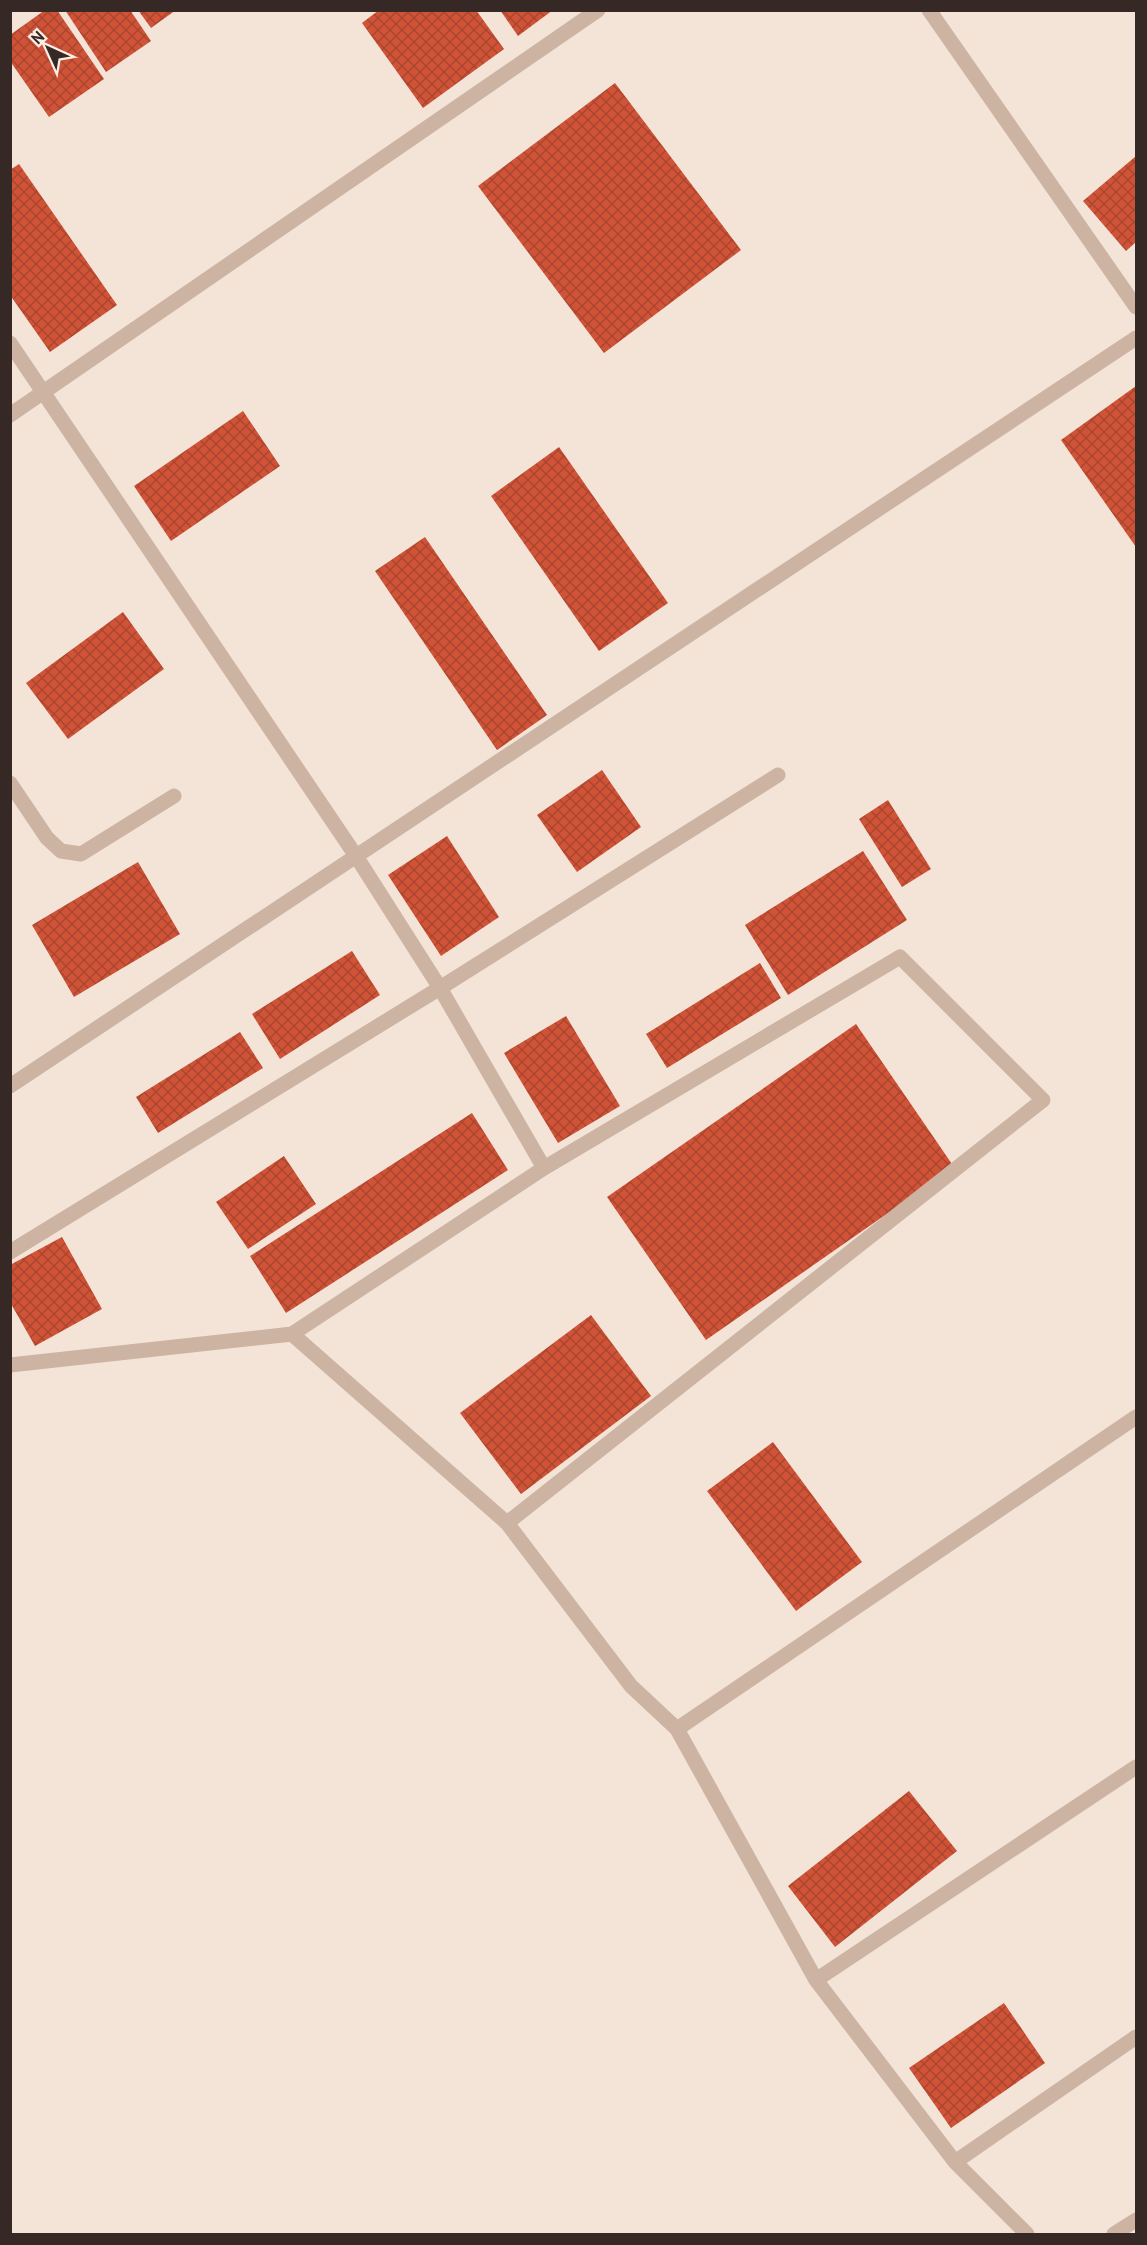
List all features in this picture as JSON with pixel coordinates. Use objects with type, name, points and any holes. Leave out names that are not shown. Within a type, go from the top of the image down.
[{"type":"street","points":[[10,415],[598,10]]},
{"type":"street","points":[[928,10],[1137,307]]},
{"type":"street","points":[[10,1086],[1137,338]]},
{"type":"street","points":[[10,343],[356,856],[440,988],[544,1168]]},
{"type":"street","points":[[10,1251],[440,988],[778,775]]},
{"type":"street","points":[[10,783],[47,838],[61,851],[81,854],[174,796]]},
{"type":"street","points":[[10,1365],[292,1334],[544,1168],[900,957],[1043,1100],[507,1523]]},
{"type":"street","points":[[292,1334],[507,1523],[631,1686],[676,1730],[816,1980],[955,2162],[1027,2235]]},
{"type":"street","points":[[676,1730],[1137,1417]]},
{"type":"street","points":[[816,1980],[1137,1767]]},
{"type":"street","points":[[955,2162],[1137,2037]]},
{"type":"street","points":[[1114,2235],[1137,2220]]},
{"type":"building","points":[[45,10],[57,10],[104,79],[49,117],[10,61],[10,35]]},
{"type":"building","points":[[65,10],[130,10],[151,41],[106,72]]},
{"type":"building","points":[[138,10],[176,10],[151,28]]},
{"type":"building","points":[[379,10],[476,10],[504,49],[423,108],[362,23]]},
{"type":"building","points":[[500,10],[553,10],[518,36]]},
{"type":"building","points":[[615,83],[741,250],[604,353],[478,186]]},
{"type":"building","points":[[1136,156],[1136,242],[1126,251],[1083,201]]},
{"type":"building","points":[[19,164],[117,305],[50,352],[10,295],[10,170]]},
{"type":"building","points":[[1136,386],[1136,547],[1061,440]]},
{"type":"building","points":[[243,411],[280,466],[171,541],[134,486]]},
{"type":"building","points":[[559,447],[668,603],[599,651],[491,496]]},
{"type":"building","points":[[425,537],[547,715],[497,750],[375,571]]},
{"type":"building","points":[[123,612],[164,669],[68,739],[26,683]]},
{"type":"building","points":[[602,770],[641,827],[577,872],[537,815]]},
{"type":"building","points":[[888,800],[931,869],[902,887],[859,819]]},
{"type":"building","points":[[447,836],[499,917],[441,956],[388,875]]},
{"type":"building","points":[[863,851],[907,920],[788,995],[745,925]]},
{"type":"building","points":[[138,862],[180,934],[74,997],[32,925]]},
{"type":"building","points":[[352,951],[380,995],[280,1059],[252,1014]]},
{"type":"building","points":[[760,963],[781,998],[667,1068],[646,1034]]},
{"type":"building","points":[[566,1016],[620,1106],[558,1143],[504,1053]]},
{"type":"building","points":[[856,1024],[954,1167],[706,1340],[607,1197]]},
{"type":"building","points":[[240,1032],[263,1068],[158,1133],[136,1097]]},
{"type":"building","points":[[472,1113],[508,1170],[286,1313],[250,1256]]},
{"type":"building","points":[[284,1156],[316,1204],[248,1249],[216,1202]]},
{"type":"building","points":[[62,1237],[102,1309],[35,1346],[10,1302],[10,1265]]},
{"type":"building","points":[[591,1315],[651,1396],[521,1494],[460,1413]]},
{"type":"building","points":[[773,1442],[862,1562],[796,1611],[707,1491]]},
{"type":"building","points":[[909,1791],[957,1851],[835,1947],[788,1886]]},
{"type":"building","points":[[1004,2003],[1045,2063],[951,2128],[909,2068]]}]
